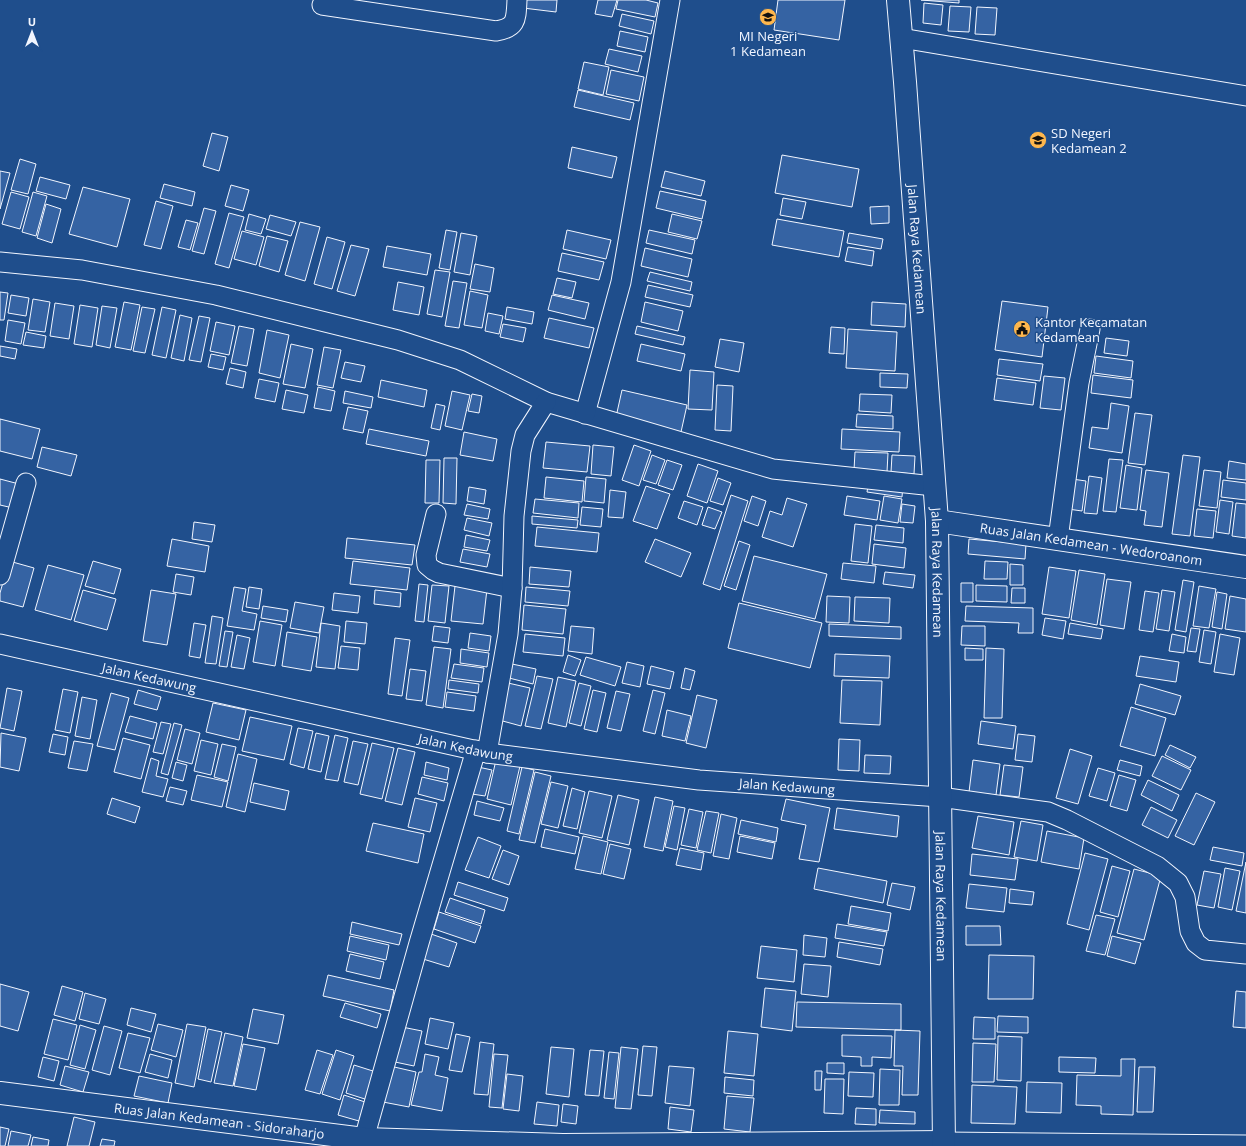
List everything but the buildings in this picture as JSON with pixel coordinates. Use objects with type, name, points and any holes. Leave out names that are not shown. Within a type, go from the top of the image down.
[{"type":"main road","name":"Jalan Raya Kedamean","points":[[898,0],[937,521],[944,1144]]},
{"type":"main road","name":"Ruas Jalan Kedamean - Wedoroanom","points":[[937,521],[1246,567]]},
{"type":"main road","name":"Ruas Jalan Kedamean - Sidoraharjo","points":[[0,1093],[364,1139],[563,1145],[944,1144]]},
{"type":"street","points":[[322,5],[496,31],[507,29],[511,26],[516,15],[517,0]]},
{"type":"street","points":[[585,414],[621,282],[670,0]]},
{"type":"street","points":[[901,38],[1246,96]]},
{"type":"street","points":[[0,262],[82,270],[200,292],[398,340],[460,360],[546,402],[773,469],[934,486]]},
{"type":"street","points":[[1058,539],[1079,383],[1090,329]]},
{"type":"street","points":[[364,1139],[419,943],[482,752],[508,634],[512,588],[514,516],[521,451],[525,435],[533,420],[546,402]]},
{"type":"street","points":[[0,575],[26,483]]},
{"type":"street","points":[[436,514],[426,555],[427,565],[440,573],[512,588]]},
{"type":"street","name":"Jalan Kedawung","points":[[0,644],[482,752],[698,780],[940,798],[1048,812],[1157,866],[1178,883],[1185,897],[1190,931],[1196,943],[1205,950],[1246,954]]},
{"type":"street","points":[[944,1144],[1246,1145]]},
{"type":"place","name":"MI Negeri 1 Kedamean","points":[[768,17]]},
{"type":"place","name":"SD Negeri Kedamean 2","points":[[1038,140]]},
{"type":"place","name":"Kantor Kecamatan Kedamean","points":[[1022,329]]}]
